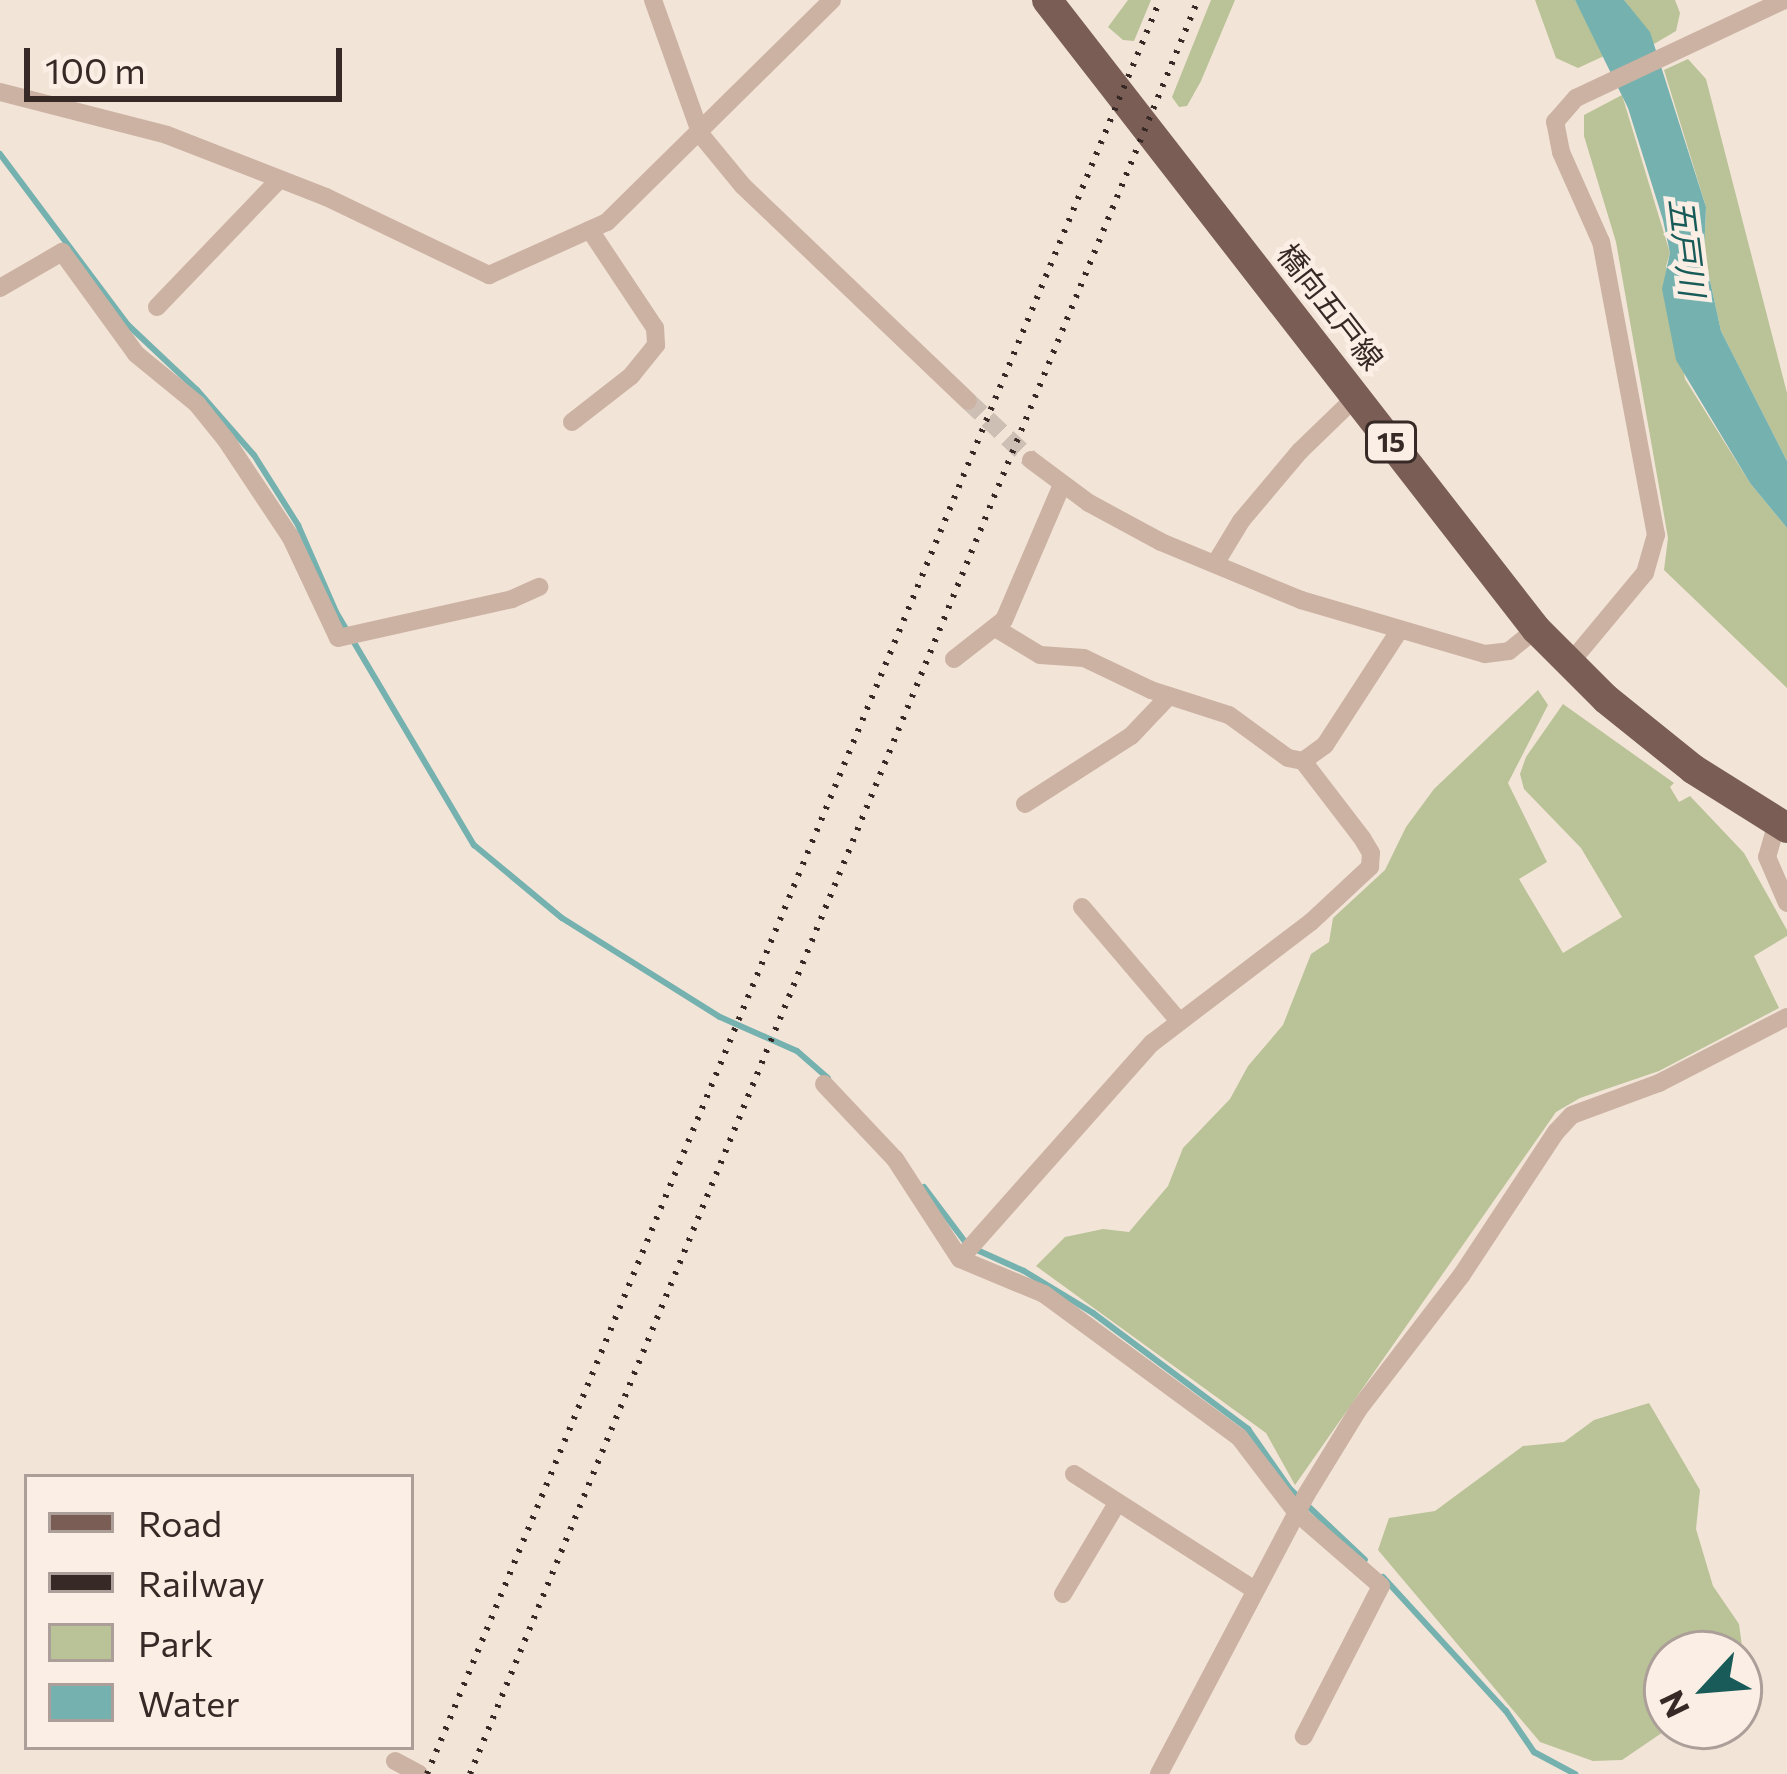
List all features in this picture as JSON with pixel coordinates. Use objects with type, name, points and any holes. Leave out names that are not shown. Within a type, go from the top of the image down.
[{"type":"main road","name":"橋向五戸線","points":[[1047,0],[1536,628],[1606,699],[1693,770],[1782,827]]},
{"type":"street","points":[[653,0],[701,135],[743,186],[968,401]]},
{"type":"street","points":[[0,92],[167,135],[386,224],[488,275],[607,222],[701,135],[832,0]]},
{"type":"street","points":[[1570,663],[1645,573],[1656,535],[1601,242],[1555,122],[1576,98],[1784,0]]},
{"type":"street","points":[[157,307],[278,181]]},
{"type":"street","points":[[572,422],[631,376],[656,345],[655,328],[590,230]]},
{"type":"street","points":[[0,288],[62,252],[136,354],[196,404],[226,440],[292,538],[338,638],[512,598],[539,587]]},
{"type":"street","points":[[1215,564],[1241,521],[1300,451],[1356,397]]},
{"type":"street","points":[[1030,460],[1162,542],[1399,632],[1485,654],[1509,650],[1536,628]]},
{"type":"street","points":[[954,659],[997,629],[1062,484]]},
{"type":"street","points":[[997,629],[1040,655],[1084,658],[1169,696],[1228,715],[1288,758],[1303,760],[1325,746],[1399,632]]},
{"type":"street","points":[[1025,804],[1131,736],[1169,696]]},
{"type":"street","points":[[960,1259],[1113,1084],[1180,1021],[1311,922],[1370,867],[1371,853],[1362,838],[1303,760]]},
{"type":"street","points":[[1782,827],[1767,857],[1787,903]]},
{"type":"street","points":[[1082,907],[1180,1021]]},
{"type":"street","points":[[1159,1774],[1297,1513],[1358,1410],[1573,1115],[1659,1083],[1787,1017]]},
{"type":"street","points":[[824,1084],[895,1159],[960,1259],[1044,1294],[1239,1437],[1297,1513],[1381,1586],[1304,1736]]},
{"type":"street","points":[[1074,1474],[1255,1590]]},
{"type":"street","points":[[1063,1594],[1116,1505]]},
{"type":"street","points":[[395,1761],[419,1774]]},
{"type":"green space","points":[[1128,0],[1151,0],[1134,41],[1123,40],[1108,27]]},
{"type":"green space","points":[[1211,0],[1235,0],[1201,81],[1187,106],[1179,107],[1172,97]]},
{"type":"green space","points":[[1535,0],[1575,0],[1604,56],[1578,68],[1556,58]]},
{"type":"green space","points":[[1624,0],[1675,0],[1680,13],[1676,31],[1654,44]]},
{"type":"green space","points":[[1688,59],[1706,79],[1787,393],[1787,461],[1721,331],[1704,253],[1706,207],[1664,70]]},
{"type":"green space","points":[[1622,95],[1670,253],[1666,266],[1685,379],[1750,483],[1787,528],[1787,688],[1664,570],[1668,538],[1616,242],[1584,136],[1584,115]]},
{"type":"green space","points":[[1538,690],[1548,705],[1508,783],[1547,862],[1519,879],[1563,953],[1622,917],[1581,848],[1524,789],[1520,774],[1526,757],[1563,704],[1674,783],[1670,787],[1679,802],[1690,796],[1744,853],[1787,930],[1787,936],[1754,956],[1779,1008],[1659,1071],[1580,1098],[1556,1112],[1295,1485],[1266,1433],[1036,1266],[1065,1237],[1103,1229],[1129,1232],[1168,1186],[1183,1148],[1230,1099],[1248,1066],[1283,1025],[1311,954],[1329,942],[1333,918],[1385,870],[1406,827],[1434,789]]},
{"type":"green space","points":[[1649,1403],[1700,1490],[1696,1529],[1713,1586],[1740,1630],[1643,1630],[1643,1746],[1622,1760],[1593,1761],[1540,1742],[1378,1550],[1389,1518],[1435,1511],[1523,1446],[1564,1442],[1594,1420]]},
{"type":"water","name":"五戸川","points":[[1575,0],[1624,0],[1650,32],[1706,207],[1704,253],[1721,331],[1787,461],[1787,528],[1750,483],[1676,360],[1662,289],[1670,253],[1663,220],[1628,108]]},
{"type":"waterway","points":[[0,154],[128,325],[197,390],[254,455],[298,525],[336,612],[474,845],[562,918],[720,1017],[797,1051],[828,1078]]},
{"type":"waterway","points":[[924,1187],[966,1243]]},
{"type":"waterway","points":[[977,1250],[1024,1271],[1093,1313],[1248,1429],[1290,1489],[1365,1560]]},
{"type":"waterway","points":[[1383,1577],[1506,1711],[1534,1752],[1575,1774]]},
{"type":"tunnel","points":[[968,401],[1031,460]]},
{"type":"railway","points":[[427,1774],[1160,0]]},
{"type":"railway","points":[[470,1774],[1198,0]]}]
